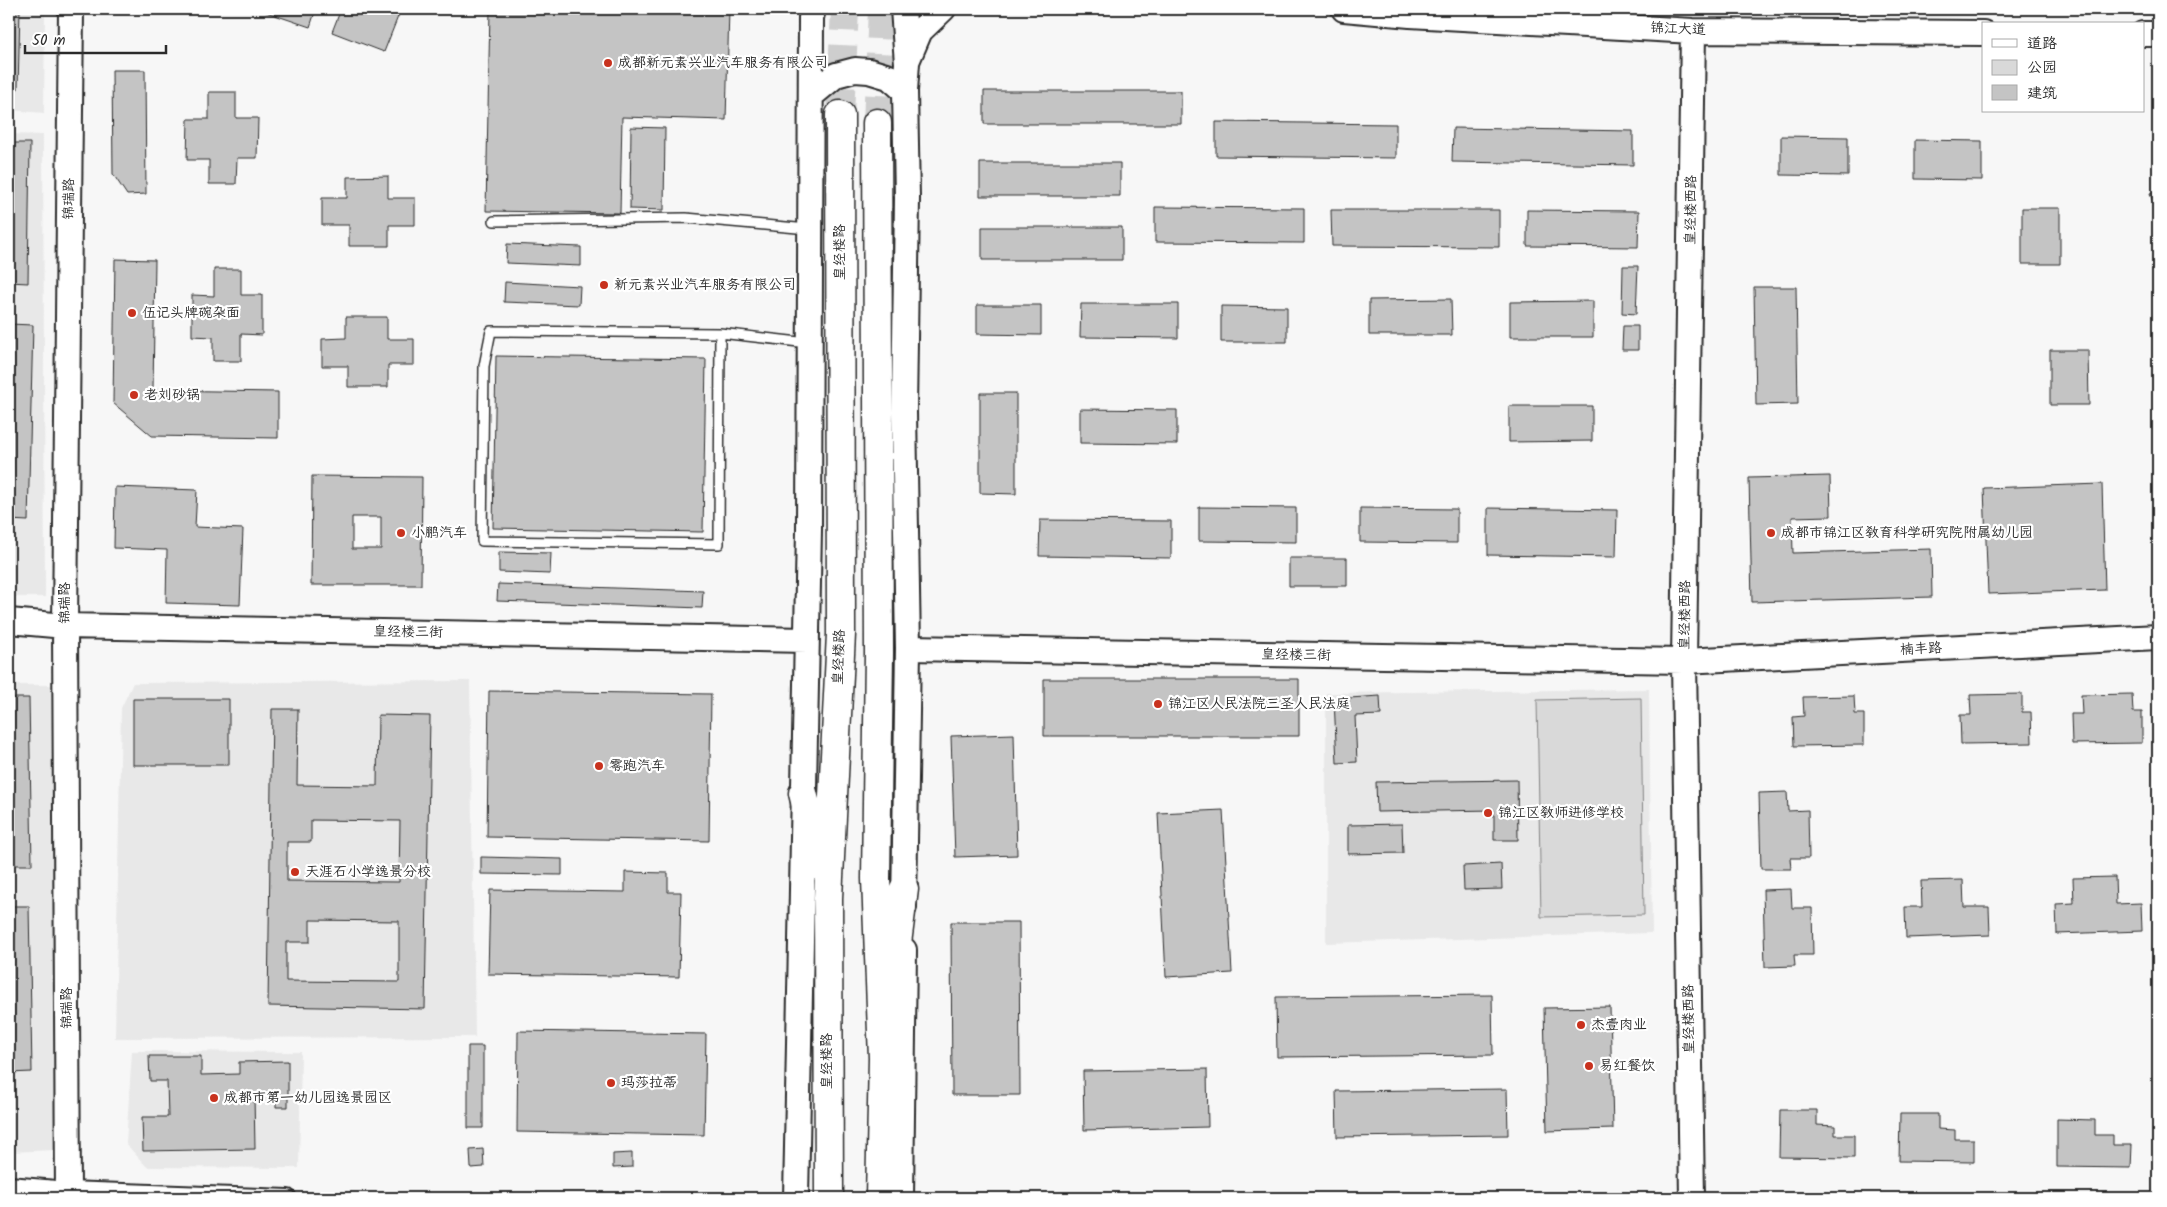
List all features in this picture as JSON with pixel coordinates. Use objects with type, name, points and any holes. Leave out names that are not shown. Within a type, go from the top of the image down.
[{"type":"highway","name":"皇经楼路","points":[[829,1198],[827,1060],[828,898],[841,634],[840,115]]},
{"type":"highway","points":[[877,123],[879,653],[876,879],[883,1058],[880,1198]]},
{"type":"highway","points":[[803,793],[828,898]]},
{"type":"highway","points":[[883,1058],[904,889]]},
{"type":"street","name":"锦瑞路","points":[[68,1194],[64,626],[71,9]]},
{"type":"street","points":[[900,1198],[908,648],[904,412],[907,198],[905,91],[907,63],[903,9]]},
{"type":"street","points":[[907,63],[920,31],[943,9]]},
{"type":"street","name":"锦江大道","points":[[1344,9],[1410,15],[1693,31],[1982,33]]},
{"type":"street","points":[[796,1198],[807,640],[812,95],[810,12]]},
{"type":"street","name":"皇经楼西路","points":[[1692,1198],[1684,661],[1693,31]]},
{"type":"street","points":[[2144,34],[2158,34]]},
{"type":"street","points":[[812,95],[836,75],[855,70],[869,71],[889,77],[905,91]]},
{"type":"street","name":"皇经楼三街","points":[[9,621],[64,626],[807,640]]},
{"type":"street","name":"楠丰路","points":[[1684,661],[2158,637]]},
{"type":"street","name":"皇经楼三街","points":[[908,648],[1684,661]]},
{"type":"street","points":[[9,1185],[68,1194],[288,1198]]},
{"type":"lane","points":[[494,221],[686,218],[811,229]]},
{"type":"lane","points":[[720,334],[719,544],[482,541],[484,366],[491,331],[720,334],[810,344]]},
{"type":"shaded area","points":[[9,9],[45,9],[44,113],[9,110]]},
{"type":"shaded area","points":[[9,134],[43,135],[45,597],[9,597]]},
{"type":"shaded area","name":"天涯石小学逸景分校","points":[[470,681],[475,1037],[115,1038],[121,708],[133,683]]},
{"type":"shaded area","points":[[9,685],[51,685],[56,1150],[9,1152]]},
{"type":"shaded area","name":"锦江区教师进修学校","points":[[1649,689],[1652,933],[1326,943],[1326,693]]},
{"type":"shaded area","name":"成都市第一幼儿园逸景园区","points":[[132,1051],[301,1052],[299,1168],[147,1167],[126,1144]]},
{"type":"green space","points":[[1641,698],[1644,915],[1541,917],[1537,700]]},
{"type":"building","points":[[9,9],[20,9],[18,89],[9,89]]},
{"type":"building","points":[[257,9],[316,9],[310,27]]},
{"type":"building","points":[[341,9],[401,9],[384,52],[332,32]]},
{"type":"building","name":"成都新元素兴业汽车服务有限公司","points":[[490,9],[729,9],[726,120],[622,117],[620,213],[486,211]]},
{"type":"building","points":[[112,70],[145,70],[146,194],[127,195],[113,174]]},
{"type":"building","points":[[984,91],[1181,91],[1181,124],[984,124]]},
{"type":"building","points":[[209,92],[236,92],[236,118],[258,118],[257,158],[237,158],[236,184],[209,184],[209,160],[187,160],[188,119],[209,119]]},
{"type":"building","points":[[1216,122],[1396,124],[1396,158],[1216,156]]},
{"type":"building","points":[[631,127],[665,128],[664,210],[630,209]]},
{"type":"building","points":[[1453,128],[1633,131],[1633,165],[1452,162]]},
{"type":"building","points":[[1781,136],[1848,137],[1848,176],[1781,175]]},
{"type":"building","points":[[1915,140],[1982,141],[1982,180],[1915,179]]},
{"type":"building","points":[[9,143],[30,143],[28,283],[9,282]]},
{"type":"building","points":[[980,163],[1120,163],[1120,196],[980,196]]},
{"type":"building","points":[[388,176],[388,198],[415,198],[415,225],[389,225],[389,246],[349,246],[349,225],[322,225],[322,198],[347,198],[347,177]]},
{"type":"building","points":[[2158,190],[2158,219],[2150,193]]},
{"type":"building","points":[[1155,207],[1304,208],[1304,243],[1155,242]]},
{"type":"building","points":[[2022,208],[2060,208],[2060,264],[2022,264]]},
{"type":"building","points":[[1331,210],[1499,210],[1499,247],[1332,246]]},
{"type":"building","points":[[1527,210],[1639,211],[1638,247],[1527,246]]},
{"type":"building","points":[[982,227],[1122,227],[1122,260],[982,260]]},
{"type":"building","points":[[507,244],[581,247],[581,266],[506,263]]},
{"type":"building","points":[[115,259],[155,260],[153,390],[278,392],[278,438],[152,436],[113,403]]},
{"type":"building","points":[[1623,266],[1638,266],[1636,314],[1622,313]]},
{"type":"building","points":[[214,269],[241,269],[241,295],[262,295],[262,335],[241,334],[241,361],[213,361],[213,337],[192,336],[192,295],[214,296]]},
{"type":"building","points":[[505,282],[580,286],[579,305],[504,302]]},
{"type":"building","points":[[1754,287],[1796,287],[1798,404],[1756,405]]},
{"type":"building","points":[[1451,299],[1452,335],[1369,335],[1369,300]]},
{"type":"building","points":[[1593,301],[1593,337],[1510,337],[1510,302]]},
{"type":"building","points":[[1081,304],[1178,304],[1178,338],[1080,337]]},
{"type":"building","points":[[977,305],[1041,305],[1041,335],[977,334]]},
{"type":"building","points":[[1221,306],[1287,307],[1287,342],[1221,342]]},
{"type":"building","points":[[346,317],[387,317],[387,339],[414,339],[414,365],[388,365],[388,387],[348,387],[348,366],[322,366],[322,339],[346,338]]},
{"type":"building","points":[[9,324],[33,325],[28,521],[9,520]]},
{"type":"building","points":[[1623,326],[1638,326],[1638,350],[1622,350]]},
{"type":"building","points":[[2050,350],[2088,350],[2089,405],[2050,405]]},
{"type":"building","points":[[496,356],[706,359],[703,532],[493,528]]},
{"type":"building","points":[[980,393],[1016,393],[1016,494],[980,493]]},
{"type":"building","points":[[1509,406],[1592,406],[1592,441],[1509,442]]},
{"type":"building","points":[[1080,409],[1177,410],[1177,444],[1080,443]]},
{"type":"building","name":"小鹏汽车","points":[[312,476],[422,477],[421,585],[311,585]],"holes":[[[352,517],[381,517],[381,549],[352,549]]]},
{"type":"building","name":"成都市锦江区教育科学研究院附属幼儿园","points":[[1830,476],[1831,516],[1792,517],[1793,553],[1931,549],[1932,597],[1752,602],[1749,478]]},
{"type":"building","points":[[2102,484],[2105,590],[1988,594],[1984,488]]},
{"type":"building","points":[[115,487],[197,490],[195,527],[243,529],[240,605],[166,603],[167,550],[114,548]]},
{"type":"building","points":[[1199,507],[1296,508],[1296,542],[1199,541]]},
{"type":"building","points":[[1360,508],[1457,509],[1457,543],[1360,542]]},
{"type":"building","points":[[1488,508],[1617,510],[1616,557],[1488,555]]},
{"type":"building","points":[[1040,520],[1171,521],[1171,558],[1039,556]]},
{"type":"building","points":[[499,552],[551,553],[550,574],[499,572]]},
{"type":"building","points":[[1289,558],[1347,558],[1347,586],[1289,586]]},
{"type":"building","points":[[498,584],[703,591],[702,608],[497,601]]},
{"type":"building","points":[[1044,679],[1299,679],[1299,736],[1044,736]]},
{"type":"building","name":"零跑汽车","points":[[489,691],[711,694],[709,841],[487,837]]},
{"type":"building","points":[[2022,694],[2022,712],[2031,712],[2032,743],[1961,744],[1960,715],[1971,715],[1970,695]]},
{"type":"building","points":[[2132,694],[2133,712],[2142,712],[2142,743],[2072,744],[2071,714],[2082,714],[2081,695]]},
{"type":"building","points":[[1380,696],[1381,715],[1355,716],[1357,762],[1337,763],[1334,699]]},
{"type":"building","points":[[1854,696],[1855,714],[1864,714],[1864,745],[1794,746],[1793,717],[1804,716],[1803,697]]},
{"type":"building","points":[[9,698],[29,698],[32,865],[9,865]]},
{"type":"building","points":[[133,699],[229,699],[229,765],[133,765]]},
{"type":"building","points":[[272,709],[298,709],[297,785],[377,786],[378,715],[430,716],[425,1009],[268,1006]],"holes":[[[311,820],[400,821],[399,882],[287,881],[287,842],[311,842]],[[310,920],[399,921],[399,982],[286,981],[286,942],[310,942]]]},
{"type":"building","points":[[1014,734],[1017,855],[955,857],[951,736]]},
{"type":"building","points":[[1517,780],[1518,840],[1494,840],[1494,810],[1377,812],[1376,782]]},
{"type":"building","points":[[1787,792],[1788,811],[1808,810],[1809,858],[1790,858],[1791,869],[1761,869],[1759,793]]},
{"type":"building","points":[[1223,810],[1232,973],[1166,977],[1158,813]]},
{"type":"building","points":[[1402,824],[1403,853],[1348,854],[1348,825]]},
{"type":"building","points":[[481,857],[562,859],[562,875],[481,874]]},
{"type":"building","points":[[1501,864],[1502,889],[1464,890],[1463,866]]},
{"type":"building","points":[[625,872],[668,873],[668,892],[681,892],[679,977],[488,974],[490,890],[625,892]]},
{"type":"building","points":[[2115,877],[2116,904],[2141,903],[2142,931],[2057,934],[2056,904],[2074,903],[2073,878]]},
{"type":"building","points":[[1963,880],[1964,907],[1989,907],[1990,935],[1906,938],[1905,907],[1922,907],[1921,881]]},
{"type":"building","points":[[1791,889],[1792,908],[1812,908],[1813,955],[1794,955],[1795,966],[1765,967],[1763,890]]},
{"type":"building","points":[[9,906],[29,906],[32,1072],[9,1073]]},
{"type":"building","points":[[951,922],[1019,922],[1020,1095],[952,1095]]},
{"type":"building","points":[[1492,995],[1493,1055],[1277,1057],[1276,997]]},
{"type":"building","points":[[1610,1007],[1613,1129],[1547,1131],[1544,1008]]},
{"type":"building","name":"玛莎拉蒂","points":[[518,1031],[706,1034],[704,1135],[517,1132]]},
{"type":"building","points":[[468,1046],[483,1046],[483,1128],[468,1128]]},
{"type":"building","points":[[149,1056],[201,1056],[201,1075],[239,1074],[239,1062],[288,1061],[288,1107],[276,1107],[276,1096],[254,1096],[255,1149],[143,1151],[142,1117],[168,1117],[167,1081],[150,1081]]},
{"type":"building","points":[[1207,1069],[1208,1127],[1084,1130],[1083,1071]]},
{"type":"building","points":[[1507,1089],[1508,1135],[1337,1137],[1336,1091]]},
{"type":"building","points":[[1780,1110],[1817,1110],[1817,1125],[1835,1126],[1835,1135],[1854,1135],[1854,1158],[1779,1157]]},
{"type":"building","points":[[1900,1114],[1938,1114],[1938,1129],[1955,1130],[1955,1139],[1974,1139],[1974,1162],[1899,1161]]},
{"type":"building","points":[[2057,1119],[2095,1120],[2095,1135],[2113,1135],[2113,1145],[2132,1145],[2131,1168],[2057,1167]]},
{"type":"building","points":[[483,1149],[484,1167],[471,1168],[470,1150]]},
{"type":"building","points":[[632,1153],[632,1167],[613,1168],[613,1154]]},
{"type":"tunnel","points":[[840,115],[845,9]]},
{"type":"tunnel","points":[[877,123],[882,9]]},
{"type":"place","name":"成都新元素兴业汽车服务有限公司","points":[[608,63]]},
{"type":"place","name":"新元素兴业汽车服务有限公司","points":[[604,285]]},
{"type":"place","name":"伍记头牌碗杂面","points":[[132,313]]},
{"type":"place","name":"老刘砂锅","points":[[134,395]]},
{"type":"place","name":"小鹏汽车","points":[[401,533]]},
{"type":"place","name":"成都市锦江区教育科学研究院附属幼儿园","points":[[1771,533]]},
{"type":"place","name":"锦江区人民法院三圣人民法庭","points":[[1158,704]]},
{"type":"place","name":"零跑汽车","points":[[599,766]]},
{"type":"place","name":"锦江区教师进修学校","points":[[1488,813]]},
{"type":"place","name":"天涯石小学逸景分校","points":[[295,872]]},
{"type":"place","name":"杰壹肉业","points":[[1581,1025]]},
{"type":"place","name":"易红餐饮","points":[[1589,1066]]},
{"type":"place","name":"玛莎拉蒂","points":[[611,1083]]},
{"type":"place","name":"成都市第一幼儿园逸景园区","points":[[214,1098]]}]
